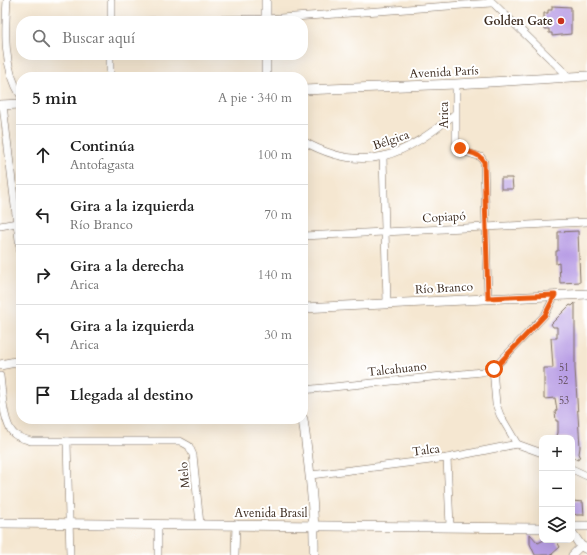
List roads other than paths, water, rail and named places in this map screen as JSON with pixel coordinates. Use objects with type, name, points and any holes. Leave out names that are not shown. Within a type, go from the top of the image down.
[{"type":"street","points":[[7,0],[5,31],[8,61],[16,88]]},
{"type":"street","points":[[111,0],[111,16]]},
{"type":"street","points":[[266,0],[266,16]]},
{"type":"street","points":[[308,17],[491,2],[568,76]]},
{"type":"street","points":[[110,60],[110,72]]},
{"type":"street","points":[[266,60],[266,72]]},
{"type":"street","name":"Avenida París","points":[[308,90],[456,84],[587,76]]},
{"type":"street","name":"Arica","points":[[456,84],[456,143],[465,152],[482,157],[484,162],[488,298]]},
{"type":"street","points":[[16,104],[1,105],[16,217]]},
{"type":"street","name":"Bélgica","points":[[308,143],[328,152],[351,158],[367,159],[383,157],[416,143],[455,114]]},
{"type":"street","points":[[383,157],[387,302]]},
{"type":"street","name":"Copiapó","points":[[308,236],[587,222]]},
{"type":"street","points":[[0,226],[16,224]]},
{"type":"street","name":"Río Branco","points":[[308,308],[387,302],[587,294]]},
{"type":"street","points":[[539,453],[517,444],[500,415],[496,404],[494,369],[545,315],[555,295]]},
{"type":"street","points":[[0,365],[16,362]]},
{"type":"street","name":"Talcahuano","points":[[308,389],[482,372],[494,369]]},
{"type":"street","name":"Melo","points":[[0,376],[7,425],[13,433],[31,441],[180,441],[189,446],[193,455],[200,524]]},
{"type":"street","points":[[304,424],[311,475],[314,555]]},
{"type":"street","points":[[67,441],[70,555]]},
{"type":"street","name":"Talca","points":[[311,475],[447,458],[517,444]]},
{"type":"street","points":[[447,458],[450,526]]},
{"type":"street","points":[[575,470],[587,476]]},
{"type":"street","name":"Avenida Brasil","points":[[0,523],[539,528]]},
{"type":"street","points":[[158,524],[158,555]]},
{"type":"street","points":[[235,555],[236,524]]},
{"type":"street","points":[[572,555],[585,526]]},
{"type":"place","name":"Golden Gate","points":[[561,21]]}]
